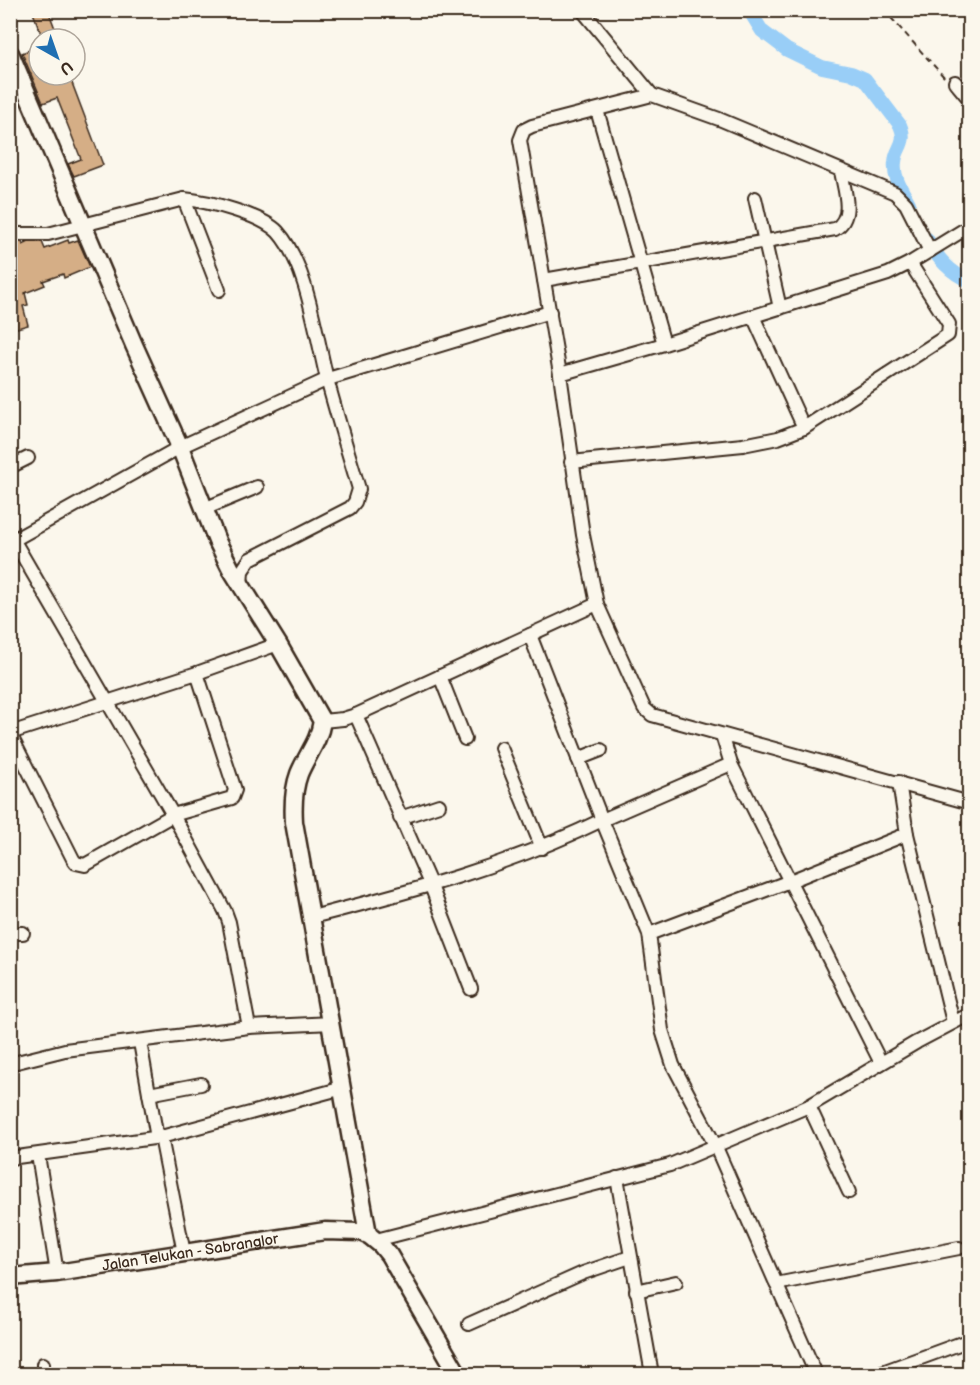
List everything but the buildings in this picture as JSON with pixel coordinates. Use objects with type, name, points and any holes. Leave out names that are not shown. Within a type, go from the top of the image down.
[{"type":"street","points":[[582,10],[652,95],[719,119],[895,193],[902,198],[930,251]]},
{"type":"street","points":[[10,53],[180,447],[217,541],[321,721],[318,738],[299,775],[294,793],[296,832],[372,1237],[389,1255],[458,1374]]},
{"type":"street","points":[[951,81],[969,100]]},
{"type":"street","points":[[652,95],[532,126],[524,130],[520,140],[560,374],[571,462],[597,604],[645,710],[652,715],[969,803]]},
{"type":"street","points":[[597,110],[664,344]]},
{"type":"street","points":[[544,280],[835,229],[843,223],[847,212],[841,171]]},
{"type":"street","points":[[754,198],[780,308]]},
{"type":"street","points":[[184,199],[219,290]]},
{"type":"street","points":[[10,234],[48,234],[184,199],[201,200],[268,223],[289,246],[299,264],[327,379],[359,489],[350,507],[250,559],[242,571],[241,586]]},
{"type":"street","points":[[560,374],[888,274],[969,226]]},
{"type":"street","points":[[571,462],[743,445],[778,438],[804,428],[948,334],[949,324],[910,263]]},
{"type":"street","points":[[249,1028],[228,916],[173,815],[12,539],[180,447],[327,379],[550,312]]},
{"type":"street","points":[[753,316],[804,428]]},
{"type":"street","points":[[10,467],[28,458]]},
{"type":"street","points":[[204,509],[257,487]]},
{"type":"street","points":[[321,721],[356,715],[597,604]]},
{"type":"street","points":[[530,635],[649,934],[659,1015],[673,1065],[715,1145],[816,1374]]},
{"type":"street","points":[[197,673],[235,790],[229,800],[173,815],[85,865],[76,863],[10,733],[197,673],[278,644]]},
{"type":"street","points":[[440,676],[465,739]]},
{"type":"street","points":[[356,715],[431,886],[471,988]]},
{"type":"street","points":[[722,735],[731,764],[881,1063]]},
{"type":"street","points":[[501,748],[542,848]]},
{"type":"street","points":[[578,759],[601,750]]},
{"type":"street","points":[[312,917],[431,886],[542,848],[731,764]]},
{"type":"street","points":[[899,783],[907,834],[953,1022]]},
{"type":"street","points":[[400,818],[439,805]]},
{"type":"street","points":[[649,934],[907,834]]},
{"type":"street","points":[[372,1237],[670,1165],[823,1099],[881,1063],[969,1014]]},
{"type":"street","points":[[17,1062],[65,1050],[249,1028],[333,1030]]},
{"type":"street","points":[[140,1042],[149,1094],[184,1253]]},
{"type":"street","points":[[149,1094],[201,1083]]},
{"type":"street","points":[[10,1158],[159,1138],[343,1088]]},
{"type":"street","points":[[809,1106],[849,1192]]},
{"type":"street","points":[[38,1155],[57,1273]]},
{"type":"street","points":[[617,1178],[652,1374]]},
{"type":"street","name":"Jalan Telukan - Sabranglor","points":[[10,1277],[57,1273],[325,1231],[349,1231],[372,1237]]},
{"type":"street","points":[[776,1284],[959,1248]]},
{"type":"street","points":[[469,1324],[583,1273],[630,1257]]},
{"type":"street","points":[[636,1291],[676,1282]]},
{"type":"street","points":[[877,1374],[969,1340]]},
{"type":"path","points":[[885,10],[951,81]]},
{"type":"waterway","points":[[749,10],[762,31],[787,50],[822,67],[851,73],[865,79],[900,125],[903,137],[896,157],[895,173],[909,203]]},
{"type":"waterway","points":[[927,239],[945,264],[970,281]]}]
